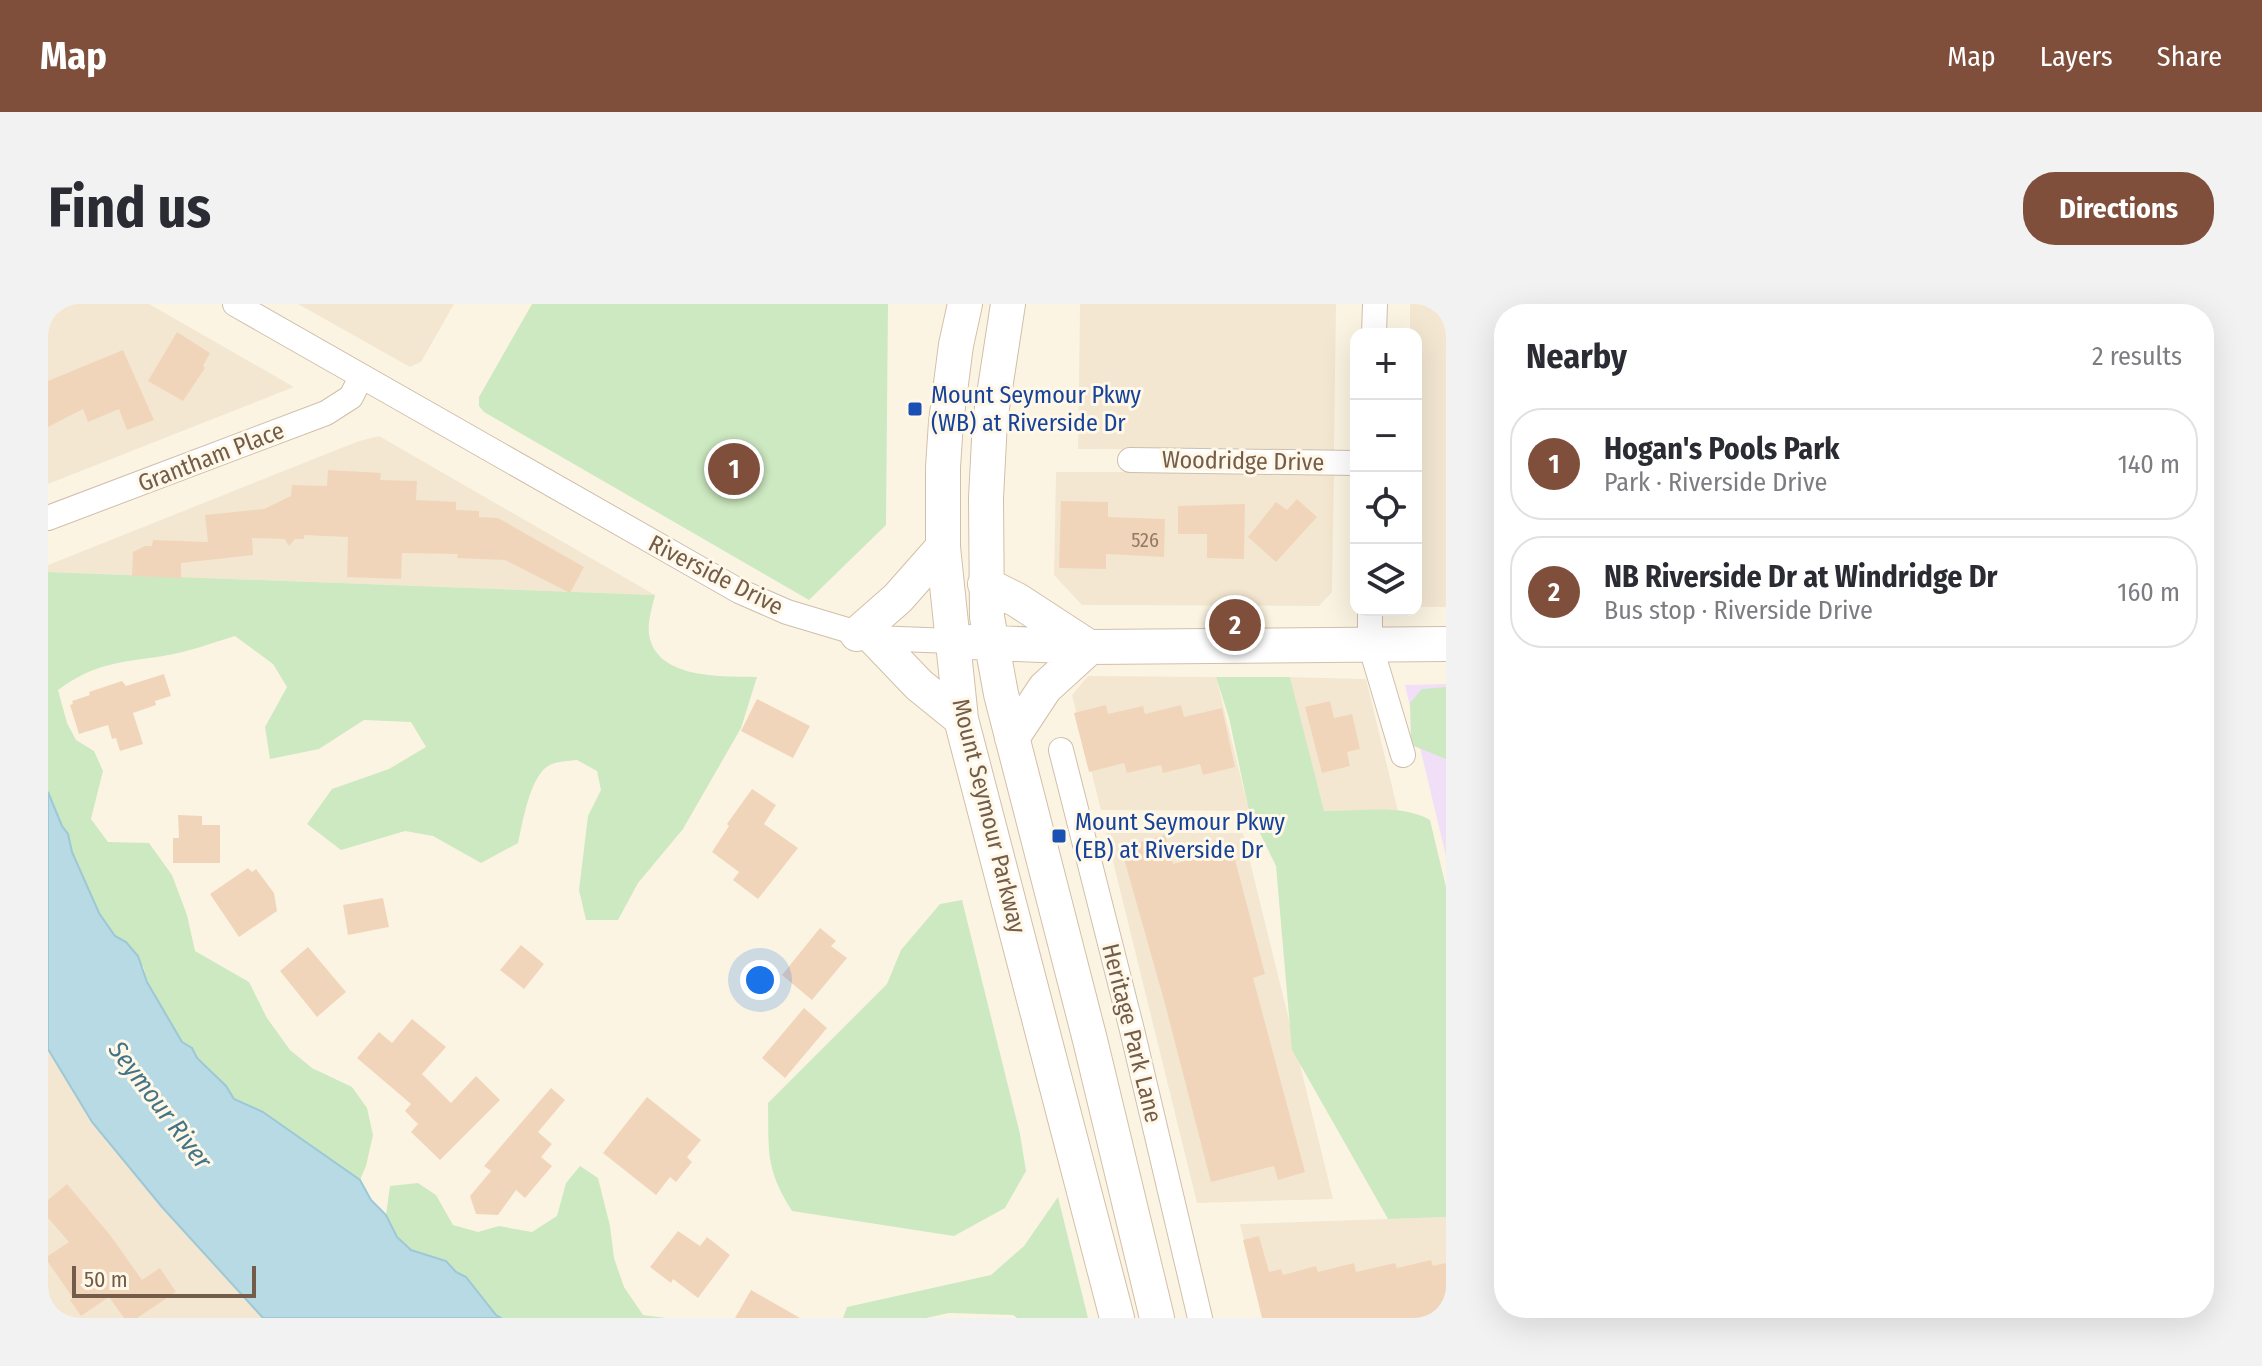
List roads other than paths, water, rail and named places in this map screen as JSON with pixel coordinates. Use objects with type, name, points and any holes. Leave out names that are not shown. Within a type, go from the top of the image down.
[{"type":"main road","name":"Mount Seymour Parkway","points":[[965,304],[946,422],[943,547],[961,719],[1117,1318]]},
{"type":"main road","name":"Mount Seymour Parkway","points":[[1008,304],[990,421],[985,584],[992,643],[1012,738],[1090,1040],[1157,1318]]},
{"type":"main road","points":[[943,547],[865,636],[961,719]]},
{"type":"main road","points":[[985,584],[1026,605],[1090,647],[1045,688],[1012,738]]},
{"type":"main road","name":"Riverside Drive","points":[[951,641],[1090,647],[1446,644]]},
{"type":"street","name":"Riverside Drive","points":[[235,304],[739,591],[787,612],[865,636],[951,641]]},
{"type":"street","points":[[1374,328],[1375,304]]},
{"type":"street","name":"Grantham Place","points":[[48,518],[326,413],[351,397],[361,377]]},
{"type":"street","name":"Woodridge Drive","points":[[1130,460],[1350,463]]},
{"type":"street","points":[[1370,616],[1370,644],[1403,755]]},
{"type":"street","name":"Heritage Park Lane","points":[[1061,750],[1200,1318]]},
{"type":"water","name":"Seymour River","points":[[48,792],[99,913],[115,936],[126,942],[138,956],[147,982],[182,1042],[192,1048],[197,1058],[226,1086],[234,1099],[263,1112],[360,1180],[371,1200],[386,1215],[397,1237],[411,1250],[446,1261],[466,1277],[501,1318],[263,1318],[162,1207],[92,1122],[48,1049]]},
{"type":"place","name":"Mount Seymour Pkwy (WB) at Riverside Dr","points":[[915,409]]},
{"type":"place","name":"Hogan's Pools Park","points":[[734,469]]},
{"type":"place","name":"NB Riverside Dr at Windridge Dr","points":[[1235,625]]},
{"type":"place","name":"Mount Seymour Pkwy (EB) at Riverside Dr","points":[[1059,836]]}]
